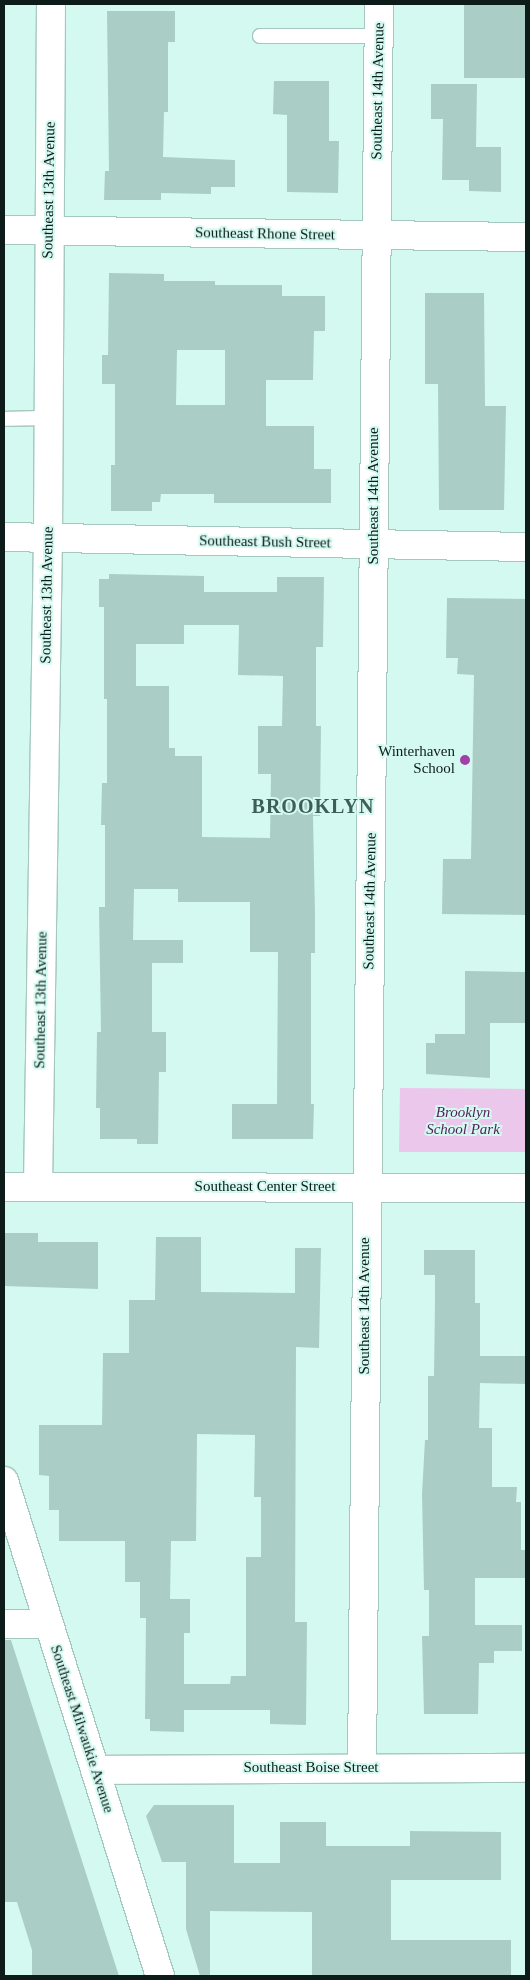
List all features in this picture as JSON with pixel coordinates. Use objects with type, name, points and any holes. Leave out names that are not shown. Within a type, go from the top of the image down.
[{"type":"street","name":"Southeast 13th Avenue","points":[[38,1186],[48,538],[51,4]]},
{"type":"street","name":"Southeast 14th Avenue","points":[[362,1768],[366,1188],[374,544],[375,236],[379,4]]},
{"type":"street","name":"Southeast Rhone Street","points":[[4,230],[526,237]]},
{"type":"street","name":"Southeast Bush Street","points":[[4,537],[526,547]]},
{"type":"street","name":"Southeast Center Street","points":[[4,1186],[526,1188]]},
{"type":"street","name":"Southeast Milwaukie Avenue","points":[[4,1481],[160,1976]]},
{"type":"street","points":[[4,1624],[48,1624]]},
{"type":"street","name":"Southeast Boise Street","points":[[95,1770],[526,1768]]},
{"type":"lane","points":[[260,36],[378,36]]},
{"type":"lane","points":[[4,419],[48,418]]},
{"type":"green space","name":"Brooklyn School Park","points":[[400,1088],[526,1089],[526,1152],[399,1152]]},
{"type":"building","points":[[464,4],[526,4],[526,78],[464,78]]},
{"type":"building","points":[[107,11],[175,11],[175,42],[168,42],[168,112],[164,112],[163,157],[235,160],[235,187],[211,187],[211,194],[161,193],[161,200],[104,200],[105,171],[109,171]]},
{"type":"building","points":[[274,81],[329,81],[329,141],[339,141],[338,193],[287,192],[287,115],[273,114]]},
{"type":"building","points":[[431,84],[477,84],[476,147],[501,147],[501,192],[469,191],[469,180],[442,180],[443,119],[431,119]]},
{"type":"building","points":[[109,273],[164,274],[164,281],[215,281],[215,285],[282,285],[282,296],[325,296],[325,331],[314,331],[313,380],[266,380],[266,426],[314,426],[314,469],[331,469],[331,503],[214,503],[214,494],[161,494],[160,502],[152,502],[152,511],[111,511],[111,465],[115,465],[115,384],[102,384],[102,355],[108,355]],"holes":[[[177,350],[225,350],[225,405],[176,405]]]},
{"type":"building","points":[[425,293],[484,293],[485,406],[506,406],[504,510],[439,510],[438,384],[425,384]]},
{"type":"building","points":[[109,574],[204,576],[204,592],[277,592],[277,577],[324,577],[323,647],[316,647],[316,726],[321,726],[320,816],[313,816],[315,953],[311,953],[311,1104],[314,1104],[313,1139],[232,1139],[232,1104],[277,1104],[278,952],[250,952],[250,902],[178,902],[178,889],[134,889],[133,940],[183,940],[183,963],[152,963],[152,1032],[166,1032],[166,1072],[159,1072],[158,1144],[137,1144],[137,1139],[100,1139],[100,1108],[96,1108],[97,1032],[101,1032],[99,907],[105,907],[105,825],[101,825],[102,783],[107,783],[107,699],[104,699],[104,607],[99,607],[99,579],[109,579]],"holes":[[[184,625],[239,625],[238,675],[283,676],[282,726],[258,726],[258,774],[271,774],[270,838],[202,837],[202,756],[175,756],[175,748],[169,748],[169,686],[136,686],[136,644],[184,644]]]},
{"type":"building","points":[[447,598],[526,599],[526,915],[442,914],[443,859],[471,859],[474,675],[457,674],[458,658],[446,658]]},
{"type":"building","points":[[465,971],[526,972],[526,1023],[490,1023],[490,1078],[426,1074],[426,1043],[435,1043],[435,1034],[465,1034]]},
{"type":"building","points":[[4,1233],[38,1233],[38,1242],[98,1242],[98,1289],[4,1286]]},
{"type":"building","points":[[156,1237],[201,1237],[201,1292],[295,1293],[295,1248],[321,1248],[319,1348],[296,1347],[295,1622],[307,1622],[306,1725],[270,1724],[270,1710],[184,1710],[184,1732],[150,1731],[150,1719],[145,1719],[146,1618],[140,1618],[140,1582],[125,1582],[125,1541],[59,1541],[59,1510],[49,1510],[49,1476],[39,1475],[39,1425],[102,1425],[103,1353],[129,1353],[129,1300],[155,1300]],"holes":[[[197,1434],[255,1435],[254,1497],[261,1497],[261,1557],[246,1557],[246,1676],[231,1676],[230,1684],[184,1684],[184,1633],[190,1633],[190,1599],[170,1599],[171,1541],[196,1541]]]},
{"type":"building","points":[[424,1250],[475,1250],[475,1303],[480,1303],[480,1356],[526,1356],[526,1384],[480,1383],[479,1428],[492,1428],[492,1487],[517,1487],[516,1502],[521,1502],[521,1550],[525,1550],[525,1578],[475,1578],[475,1625],[522,1625],[522,1651],[494,1651],[494,1663],[479,1663],[478,1714],[424,1714],[422,1636],[429,1636],[429,1590],[424,1590],[422,1494],[425,1440],[428,1440],[428,1376],[434,1376],[435,1275],[424,1275]]},
{"type":"building","points":[[4,1640],[11,1640],[119,1976],[32,1976],[32,1950],[17,1902],[4,1902]]},
{"type":"building","points":[[154,1805],[234,1805],[234,1863],[280,1863],[280,1822],[326,1822],[326,1846],[410,1846],[410,1831],[501,1832],[501,1880],[391,1880],[391,1940],[511,1940],[511,1976],[312,1976],[312,1912],[210,1911],[210,1976],[200,1976],[186,1929],[186,1862],[162,1862],[146,1816]]},
{"type":"place","name":"Winterhaven School","points":[[465,760]]},
{"type":"district","name":"BROOKLYN","points":[[313,806]]}]
